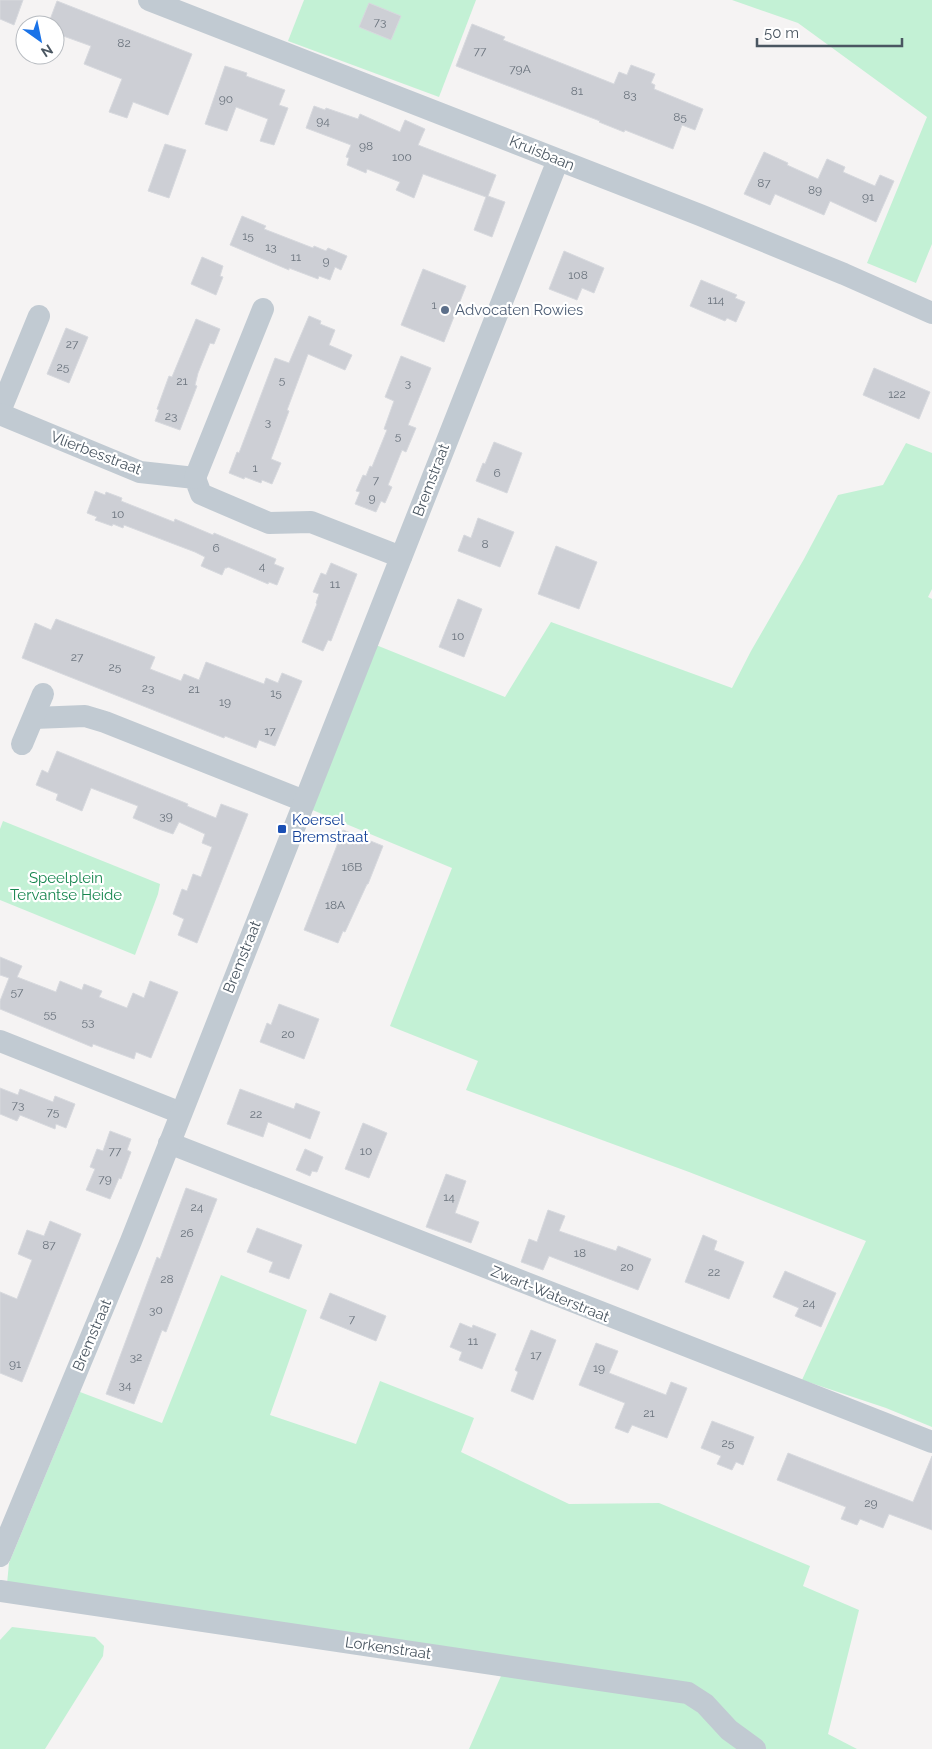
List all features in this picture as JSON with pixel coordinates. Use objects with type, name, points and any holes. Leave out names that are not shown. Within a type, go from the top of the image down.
[{"type":"street","name":"Kruisbaan","points":[[148,0],[835,270],[932,313]]},
{"type":"street","name":"Bremstraat","points":[[0,1556],[131,1241],[558,160]]},
{"type":"street","points":[[263,309],[195,478],[201,494],[269,523],[311,522],[401,557]]},
{"type":"street","name":"Vlierbesstraat","points":[[39,316],[0,412],[140,472],[195,478]]},
{"type":"street","points":[[22,744],[43,694]]},
{"type":"street","points":[[34,718],[85,716],[105,722],[304,801]]},
{"type":"street","points":[[0,1042],[181,1113]]},
{"type":"street","name":"Zwart-Waterstraat","points":[[169,1143],[932,1442]]},
{"type":"street","name":"Lorkenstraat","points":[[0,1591],[688,1693],[705,1704],[729,1730],[755,1749]]},
{"type":"green space","points":[[304,0],[476,0],[439,97],[288,41]]},
{"type":"green space","points":[[732,0],[932,0],[932,244],[916,283],[867,263],[927,117],[798,23]]},
{"type":"green space","points":[[906,443],[932,453],[932,589],[928,597],[932,599],[932,1427],[886,1408],[802,1380],[866,1241],[689,1172],[466,1090],[478,1061],[390,1026],[452,868],[310,809],[376,645],[505,697],[551,622],[732,688],[838,495],[883,485]]},
{"type":"green space","name":"Speelplein Tervantse Heide","points":[[3,821],[160,884],[135,955],[0,900],[0,829]]},
{"type":"green space","points":[[221,1275],[307,1310],[270,1415],[356,1444],[380,1381],[474,1418],[461,1452],[569,1504],[659,1503],[810,1566],[803,1586],[859,1610],[828,1734],[857,1749],[469,1749],[501,1676],[7,1584],[9,1563],[80,1392],[162,1423]]},
{"type":"green space","points":[[12,1627],[95,1637],[104,1646],[103,1656],[45,1749],[0,1749],[0,1640]]},
{"type":"building","points":[[0,0],[23,0],[18,15],[15,15],[14,25],[0,19]]},
{"type":"building","points":[[57,1],[192,54],[168,115],[133,102],[127,118],[109,112],[122,79],[84,64],[91,46],[65,37],[65,15],[52,15]]},
{"type":"building","points":[[369,3],[401,16],[391,40],[359,27]]},
{"type":"building","points":[[472,24],[505,37],[503,40],[614,84],[619,72],[627,75],[631,65],[655,74],[651,83],[655,85],[654,89],[703,109],[695,130],[682,125],[673,149],[625,130],[624,132],[456,66]]},
{"type":"building","points":[[225,66],[247,73],[246,76],[285,90],[279,105],[288,108],[274,145],[260,141],[268,119],[236,107],[227,131],[205,124]]},
{"type":"building","points":[[314,106],[358,119],[360,114],[400,132],[405,120],[425,129],[418,145],[496,175],[488,196],[505,202],[492,237],[474,230],[486,197],[423,174],[414,198],[396,190],[400,182],[367,169],[366,173],[347,165],[349,158],[346,157],[351,145],[306,128]]},
{"type":"building","points":[[165,144],[186,150],[169,198],[148,191]]},
{"type":"building","points":[[764,152],[818,179],[827,159],[845,167],[843,172],[875,186],[880,175],[894,181],[876,222],[830,201],[824,215],[775,194],[770,205],[744,194]]},
{"type":"building","points":[[242,216],[266,226],[264,229],[313,248],[314,246],[326,251],[328,248],[347,256],[341,270],[335,267],[330,280],[319,276],[318,279],[289,268],[289,270],[230,245]]},
{"type":"building","points":[[564,251],[604,268],[594,293],[582,288],[577,300],[549,289]]},
{"type":"building","points":[[202,257],[223,266],[220,276],[223,277],[216,295],[191,284]]},
{"type":"building","points":[[423,269],[466,286],[444,342],[401,325]]},
{"type":"building","points":[[701,280],[737,295],[735,298],[745,302],[736,322],[727,318],[725,321],[690,306]]},
{"type":"building","points":[[309,316],[321,321],[320,324],[335,330],[329,345],[352,355],[345,370],[308,354],[271,459],[281,463],[272,484],[262,480],[261,483],[245,477],[244,479],[229,473],[237,452],[239,453],[275,358],[289,363]]},
{"type":"building","points":[[196,319],[220,329],[214,344],[210,343],[198,373],[195,385],[197,386],[180,430],[155,421],[159,410],[157,409],[169,376],[172,377]]},
{"type":"building","points":[[66,328],[88,337],[69,383],[47,374]]},
{"type":"building","points":[[401,356],[431,368],[408,425],[416,428],[406,452],[402,450],[388,485],[392,487],[385,503],[381,501],[376,512],[355,504],[360,492],[356,491],[363,475],[366,476],[370,466],[372,467],[387,430],[384,429],[394,401],[385,397]]},
{"type":"building","points":[[874,368],[930,392],[919,419],[863,395]]},
{"type":"building","points":[[494,442],[522,453],[507,493],[476,481]]},
{"type":"building","points":[[95,491],[105,495],[106,492],[122,498],[121,501],[174,522],[175,519],[213,535],[214,533],[276,559],[274,564],[284,568],[277,585],[269,582],[268,584],[228,567],[225,568],[222,575],[201,566],[205,557],[195,552],[124,525],[123,528],[95,520],[97,517],[87,513]]},
{"type":"building","points":[[478,518],[514,532],[500,567],[458,551],[464,535],[471,538]]},
{"type":"building","points":[[556,546],[597,562],[579,609],[538,594]]},
{"type":"building","points":[[331,563],[357,574],[331,641],[328,640],[323,651],[302,642],[317,604],[319,594],[313,592],[321,573],[326,575]]},
{"type":"building","points":[[458,599],[482,609],[464,657],[439,647]]},
{"type":"building","points":[[56,619],[155,657],[150,669],[181,681],[184,674],[199,680],[206,662],[264,684],[266,678],[278,683],[282,673],[302,681],[275,746],[259,740],[256,748],[225,736],[224,738],[22,658],[35,623],[51,630]]},
{"type":"building","points":[[57,751],[188,804],[187,806],[216,818],[221,804],[248,814],[197,943],[178,935],[184,919],[173,914],[182,889],[187,891],[193,874],[201,877],[212,847],[202,843],[205,834],[179,822],[173,834],[159,829],[133,818],[138,806],[91,788],[82,811],[56,800],[58,794],[36,785],[42,770],[48,773]]},
{"type":"building","points":[[343,830],[383,846],[368,884],[338,943],[304,930]]},
{"type":"building","points":[[0,957],[22,966],[17,977],[56,992],[60,981],[82,990],[84,984],[102,991],[99,997],[127,1008],[133,993],[144,998],[150,981],[178,992],[151,1058],[136,1052],[134,1059],[93,1044],[92,1047],[0,1009],[0,1001],[9,978],[0,975]]},
{"type":"building","points":[[279,1004],[319,1019],[304,1059],[260,1042],[267,1023],[271,1025]]},
{"type":"building","points":[[0,1088],[18,1095],[20,1089],[53,1102],[55,1096],[75,1104],[66,1128],[56,1124],[55,1129],[20,1115],[17,1121],[0,1114]]},
{"type":"building","points":[[240,1089],[294,1109],[296,1103],[320,1112],[310,1139],[268,1122],[263,1137],[227,1124]]},
{"type":"building","points":[[363,1123],[387,1133],[369,1178],[345,1169]]},
{"type":"building","points":[[110,1131],[131,1139],[127,1150],[131,1152],[121,1179],[119,1178],[110,1199],[86,1190],[95,1169],[90,1167],[97,1149],[103,1151]]},
{"type":"building","points":[[305,1149],[323,1157],[317,1172],[312,1171],[310,1176],[296,1170]]},
{"type":"building","points":[[446,1174],[466,1181],[455,1213],[479,1222],[471,1243],[426,1227]]},
{"type":"building","points":[[186,1188],[217,1199],[166,1332],[162,1330],[134,1404],[106,1394],[157,1257],[160,1259]]},
{"type":"building","points":[[548,1210],[565,1216],[559,1231],[616,1251],[618,1246],[651,1259],[638,1290],[549,1256],[543,1270],[521,1262],[529,1239],[537,1242]]},
{"type":"building","points":[[50,1221],[81,1234],[22,1382],[0,1373],[0,1292],[17,1299],[32,1260],[18,1254],[27,1230],[44,1236]]},
{"type":"building","points":[[257,1228],[302,1245],[289,1279],[269,1272],[273,1262],[247,1252]]},
{"type":"building","points":[[703,1235],[717,1241],[714,1250],[744,1262],[729,1299],[685,1282]]},
{"type":"building","points":[[785,1271],[836,1293],[821,1327],[795,1316],[799,1308],[773,1297]]},
{"type":"building","points":[[330,1293],[386,1316],[376,1341],[320,1318]]},
{"type":"building","points":[[460,1323],[472,1328],[473,1325],[496,1334],[482,1369],[459,1360],[462,1352],[450,1347]]},
{"type":"building","points":[[531,1330],[556,1340],[533,1400],[511,1391],[518,1372],[515,1370]]},
{"type":"building","points":[[596,1343],[618,1351],[609,1373],[666,1395],[671,1382],[687,1388],[667,1438],[632,1425],[628,1433],[615,1428],[625,1403],[579,1385]]},
{"type":"building","points":[[712,1421],[754,1437],[743,1465],[736,1462],[732,1470],[717,1464],[721,1456],[701,1448]]},
{"type":"building","points":[[788,1453],[913,1502],[932,1456],[932,1530],[889,1514],[883,1528],[860,1519],[857,1525],[841,1519],[846,1507],[777,1480]]},
{"type":"place","name":"Advocaten Rowies","points":[[445,310]]},
{"type":"place","name":"Koersel Bremstraat","points":[[282,829]]}]
